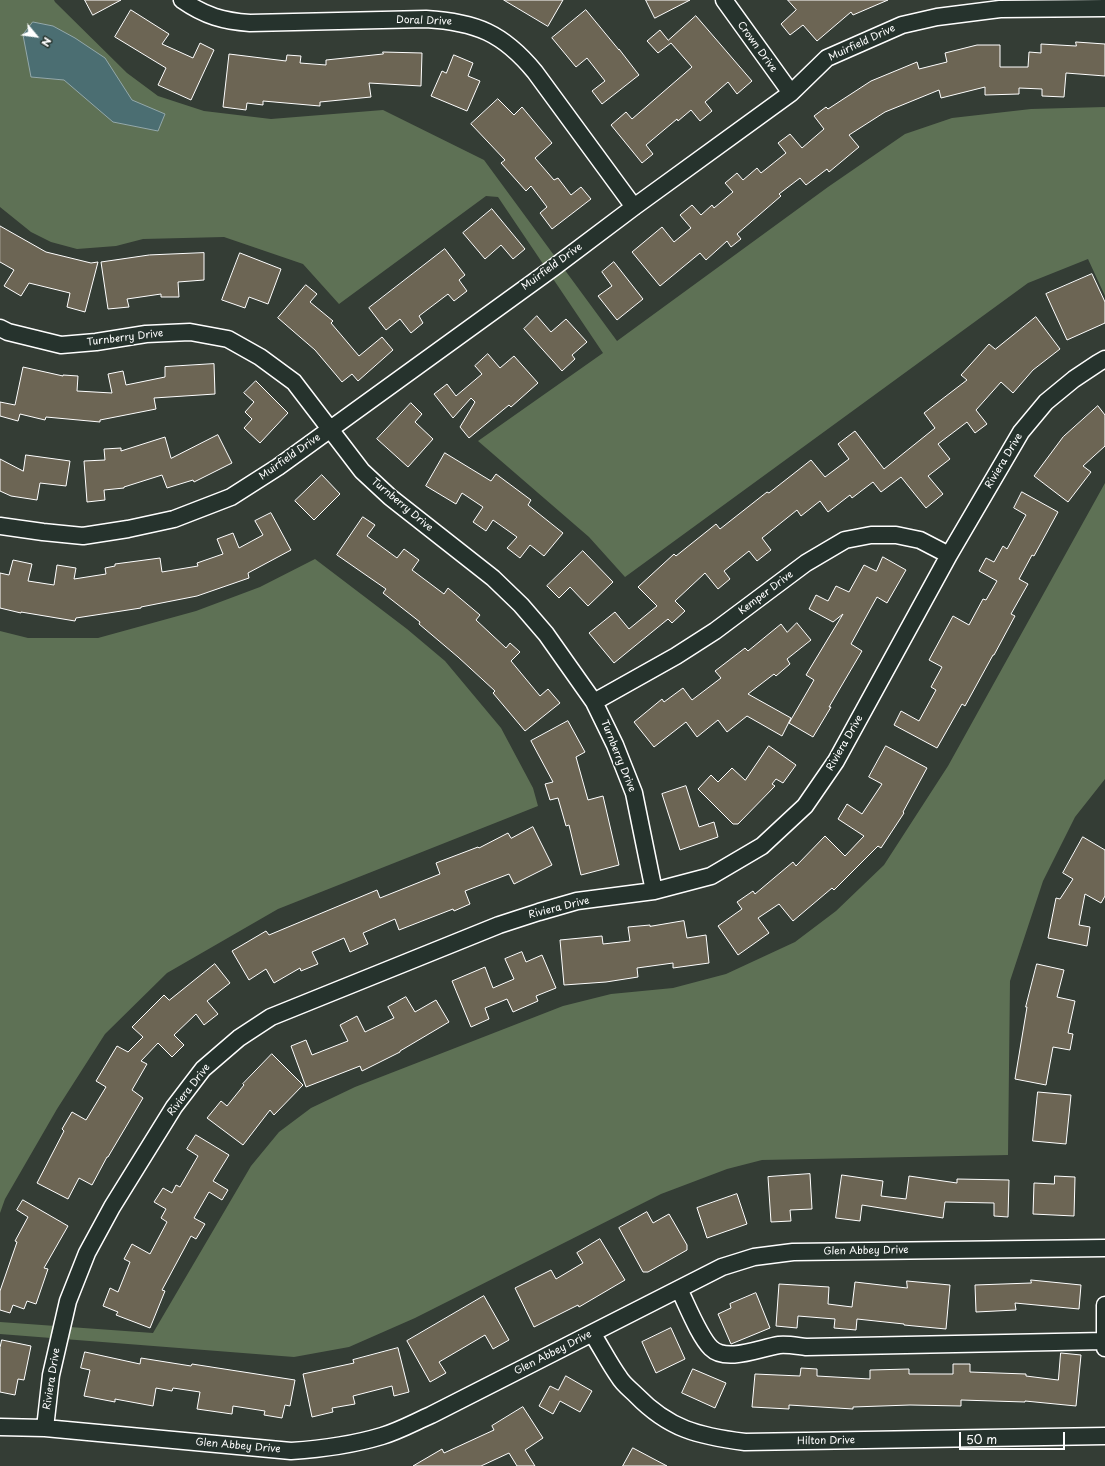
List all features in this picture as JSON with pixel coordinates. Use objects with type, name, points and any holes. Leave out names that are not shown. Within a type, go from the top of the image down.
[{"type":"street","name":"Doral Drive","points":[[182,0],[198,10],[227,21],[250,23],[426,19],[452,21],[489,32],[506,42],[521,55],[536,72],[634,207]]},
{"type":"street","name":"Crown Drive","points":[[724,0],[791,93]]},
{"type":"street","name":"Muirfield Drive","points":[[0,526],[83,536],[128,529],[174,518],[231,497],[278,468],[791,93],[827,58],[902,25],[938,17],[1000,9],[1105,8]]},
{"type":"street","name":"Turnberry Drive","points":[[0,328],[8,332],[61,345],[96,342],[146,334],[190,332],[228,339],[260,358],[294,382],[362,471],[390,497],[492,578],[521,605],[546,634],[594,702],[615,744],[634,793],[654,890]]},
{"type":"street","name":"Riviera Drive","points":[[45,1428],[51,1375],[60,1331],[68,1301],[87,1253],[112,1207],[174,1106],[203,1069],[238,1038],[271,1017],[499,925],[577,901],[654,890],[711,876],[762,846],[805,806],[836,761],[948,555],[1020,432],[1046,402],[1074,379],[1105,359]]},
{"type":"street","name":"Kemper Drive","points":[[594,702],[676,656],[715,631],[806,563],[845,540],[871,535],[896,535],[920,540],[948,555]]},
{"type":"street","name":"Glen Abbey Drive","points":[[0,1427],[45,1428],[291,1451],[320,1450],[384,1436],[431,1415],[722,1267],[754,1257],[792,1252],[1105,1248]]},
{"type":"street","points":[[679,1289],[704,1340],[711,1349],[718,1354],[726,1355],[779,1345],[806,1347],[1105,1341]]},
{"type":"street","points":[[1105,1305],[1105,1348]]},
{"type":"street","name":"Hilton Drive","points":[[592,1333],[619,1378],[643,1403],[666,1421],[691,1432],[713,1438],[745,1442],[1105,1436]]},
{"type":"green space","points":[[0,0],[54,0],[127,73],[158,96],[204,111],[271,119],[383,110],[484,160],[617,341],[828,187],[905,134],[952,118],[1031,109],[1105,107],[1105,296],[1088,259],[1028,283],[625,577],[589,537],[478,441],[603,353],[498,197],[486,196],[339,304],[303,264],[224,237],[143,239],[116,246],[77,249],[51,242],[31,232],[0,207]]},
{"type":"green space","points":[[1105,483],[1105,779],[1075,817],[1043,881],[1010,981],[1008,1155],[762,1160],[727,1169],[661,1194],[415,1318],[349,1347],[294,1357],[0,1334],[0,1322],[153,1333],[251,1166],[279,1132],[311,1108],[355,1087],[563,1006],[611,994],[673,988],[726,974],[795,942],[836,911],[884,865],[948,766]]},
{"type":"green space","points":[[315,559],[407,629],[445,661],[501,728],[533,788],[538,806],[278,909],[167,973],[105,1034],[57,1109],[5,1199],[0,1213],[0,631],[28,638],[98,638],[196,611],[260,587]]},
{"type":"water","points":[[33,22],[53,26],[75,38],[105,58],[132,100],[165,114],[158,131],[113,122],[64,80],[31,77],[23,35]]},
{"type":"building","points":[[85,0],[121,0],[93,15]]},
{"type":"building","points":[[504,0],[563,0],[548,26]]},
{"type":"building","points":[[646,0],[690,0],[655,18]]},
{"type":"building","points":[[788,0],[888,0],[853,15],[851,12],[817,41],[803,25],[790,35],[781,24],[796,10]]},
{"type":"building","points":[[131,10],[169,34],[162,44],[193,58],[200,43],[214,50],[191,100],[158,85],[166,68],[115,37]]},
{"type":"building","points":[[586,10],[639,75],[602,104],[592,91],[605,81],[587,58],[576,67],[552,38]]},
{"type":"building","points":[[696,16],[752,81],[737,94],[728,82],[705,102],[712,111],[700,121],[691,110],[678,121],[677,119],[646,145],[653,154],[642,163],[611,125],[626,112],[632,119],[692,67],[671,43],[658,53],[647,41],[660,30],[668,40]]},
{"type":"building","points":[[1076,42],[1105,44],[1105,76],[1066,73],[1064,97],[1042,96],[1042,89],[1019,88],[1019,94],[985,95],[985,87],[941,98],[939,90],[885,112],[849,135],[859,147],[829,172],[827,169],[806,185],[800,178],[779,194],[781,196],[737,234],[741,239],[731,247],[727,241],[706,260],[700,253],[660,286],[632,252],[662,227],[674,242],[691,228],[680,215],[692,205],[701,215],[712,205],[714,208],[733,192],[725,183],[737,173],[743,180],[757,168],[761,173],[786,153],[778,143],[790,134],[802,148],[824,129],[814,116],[826,107],[828,109],[871,81],[917,62],[919,69],[947,62],[945,53],[977,45],[1000,45],[1000,67],[1028,67],[1029,52],[1041,53],[1041,44],[1076,46]]},
{"type":"building","points":[[383,52],[422,53],[421,86],[369,83],[371,97],[320,102],[320,106],[263,101],[263,105],[247,103],[246,110],[223,107],[229,54],[286,61],[287,55],[301,56],[300,63],[326,65],[326,60],[383,54]]},
{"type":"building","points":[[454,55],[473,63],[468,76],[480,81],[467,111],[431,96],[442,71],[446,73]]},
{"type":"building","points":[[498,99],[514,115],[522,107],[552,143],[535,158],[554,180],[558,178],[571,195],[581,187],[591,199],[552,229],[540,213],[547,207],[531,186],[526,191],[501,163],[505,160],[471,124]]},
{"type":"building","points":[[492,209],[525,249],[513,259],[501,245],[485,259],[463,233]]},
{"type":"building","points":[[0,226],[46,252],[91,263],[98,262],[85,312],[67,307],[70,293],[29,283],[21,296],[4,286],[14,270],[0,262]]},
{"type":"building","points":[[445,249],[465,275],[459,280],[467,291],[454,301],[448,294],[419,316],[423,323],[411,333],[400,319],[386,330],[369,308]]},
{"type":"building","points":[[204,253],[204,280],[178,282],[179,297],[161,297],[161,294],[127,299],[129,307],[108,309],[101,262],[149,255]]},
{"type":"building","points":[[240,253],[281,269],[268,304],[249,297],[245,308],[222,300]]},
{"type":"building","points":[[614,262],[643,299],[617,320],[598,296],[612,286],[602,272]]},
{"type":"building","points":[[1092,274],[1105,302],[1105,323],[1067,340],[1046,294]]},
{"type":"building","points":[[306,285],[317,294],[310,302],[333,321],[331,323],[359,356],[382,337],[393,350],[358,381],[352,374],[342,382],[315,350],[278,318]]},
{"type":"building","points":[[537,316],[551,332],[566,319],[587,342],[572,355],[575,359],[562,371],[524,329]]},
{"type":"building","points":[[1036,317],[1060,349],[1033,370],[1013,393],[1001,382],[976,410],[987,424],[975,433],[967,422],[938,444],[950,459],[928,476],[943,494],[926,508],[901,477],[881,492],[873,482],[852,498],[850,495],[828,512],[820,501],[801,516],[797,510],[762,538],[771,550],[757,561],[749,551],[724,571],[730,579],[718,589],[705,573],[675,601],[685,611],[672,623],[668,619],[614,663],[589,633],[615,612],[629,629],[657,606],[638,587],[674,554],[676,556],[716,524],[720,529],[811,460],[825,477],[849,459],[838,444],[855,431],[884,469],[935,428],[924,413],[967,380],[961,375],[989,344],[995,349]]},
{"type":"building","points":[[488,354],[500,368],[514,356],[538,383],[511,407],[509,405],[469,438],[460,427],[475,402],[471,398],[453,418],[434,394],[447,384],[456,396],[482,374],[475,366]]},
{"type":"building","points":[[214,364],[215,394],[154,398],[156,409],[100,420],[100,422],[46,417],[45,420],[20,414],[18,421],[0,416],[0,402],[15,405],[23,367],[63,376],[78,376],[77,391],[112,393],[108,374],[123,371],[126,385],[165,377],[165,367]]},
{"type":"building","points":[[256,381],[288,413],[260,443],[244,428],[252,419],[245,412],[254,402],[244,393]]},
{"type":"building","points":[[411,403],[422,414],[415,422],[433,439],[408,467],[377,439]]},
{"type":"building","points":[[1098,406],[1105,415],[1105,446],[1083,466],[1091,472],[1068,502],[1034,476],[1063,437]]},
{"type":"building","points":[[218,435],[232,463],[194,482],[193,480],[167,488],[162,475],[124,488],[104,490],[105,500],[87,502],[84,461],[105,460],[104,449],[121,448],[121,451],[165,437],[171,458]]},
{"type":"building","points":[[445,453],[491,481],[496,474],[531,500],[528,505],[563,533],[544,556],[530,545],[520,558],[507,548],[517,537],[493,520],[486,531],[473,522],[483,507],[462,493],[456,504],[426,486]]},
{"type":"building","points":[[26,455],[70,461],[66,486],[40,483],[37,500],[11,496],[0,491],[0,459],[23,471]]},
{"type":"building","points":[[322,475],[340,494],[314,520],[295,501]]},
{"type":"building","points":[[1022,492],[1058,512],[1034,556],[1032,555],[1019,579],[1028,584],[1011,614],[1015,616],[965,706],[962,704],[937,748],[894,725],[901,711],[919,721],[936,690],[931,687],[942,667],[929,660],[953,616],[969,625],[983,599],[986,600],[997,581],[979,571],[986,558],[994,562],[1003,546],[1007,549],[1026,515],[1014,508]]},
{"type":"building","points":[[271,513],[291,550],[248,573],[249,578],[197,596],[141,608],[76,618],[75,621],[21,613],[0,608],[0,573],[9,575],[13,560],[32,564],[28,581],[54,585],[57,565],[76,568],[74,579],[106,574],[105,568],[115,566],[115,564],[160,558],[162,572],[198,566],[197,563],[223,554],[217,539],[233,533],[239,548],[263,535],[255,521]]},
{"type":"building","points":[[363,517],[375,525],[367,536],[397,558],[404,549],[419,560],[412,570],[444,594],[448,588],[480,615],[476,620],[506,648],[510,643],[520,652],[511,661],[540,696],[548,689],[560,703],[525,731],[493,693],[495,691],[419,624],[420,622],[383,593],[386,589],[337,555]]},
{"type":"building","points":[[583,551],[613,582],[588,606],[570,587],[559,598],[547,586]]},
{"type":"building","points":[[883,557],[906,570],[887,603],[877,597],[851,644],[862,651],[813,737],[789,723],[814,680],[806,675],[843,614],[833,622],[809,609],[816,595],[828,601],[836,586],[849,592],[864,565],[876,571]]},
{"type":"building","points":[[797,623],[811,640],[787,659],[790,664],[776,676],[774,674],[748,694],[791,718],[782,736],[747,716],[727,732],[718,720],[697,737],[686,722],[654,747],[634,722],[662,699],[664,702],[683,688],[692,700],[721,678],[715,671],[745,648],[748,651],[781,624],[787,632]]},
{"type":"building","points":[[568,721],[585,752],[576,757],[588,800],[603,796],[619,865],[581,875],[569,825],[566,826],[558,798],[550,800],[545,784],[553,782],[531,741]]},
{"type":"building","points":[[769,746],[796,765],[783,783],[776,779],[772,784],[775,786],[738,824],[733,824],[698,789],[711,775],[718,782],[732,768],[745,780]]},
{"type":"building","points":[[886,746],[927,768],[903,812],[904,813],[881,848],[878,846],[834,890],[832,888],[793,921],[779,904],[758,918],[769,933],[738,955],[718,926],[742,909],[737,902],[753,891],[755,894],[793,862],[796,866],[825,836],[845,856],[864,836],[838,819],[847,804],[862,814],[882,784],[869,777]]},
{"type":"building","points":[[686,786],[699,827],[714,822],[718,837],[680,850],[662,794]]},
{"type":"building","points":[[533,827],[552,865],[514,884],[509,874],[465,891],[470,904],[454,911],[453,909],[399,930],[395,919],[363,933],[368,944],[350,952],[344,938],[312,952],[318,964],[301,971],[300,968],[274,983],[266,969],[249,980],[232,951],[266,931],[269,935],[377,890],[380,898],[440,874],[436,863],[478,847],[479,848],[508,833],[511,838]]},
{"type":"building","points":[[1083,837],[1105,850],[1105,896],[1101,903],[1085,894],[1079,925],[1090,927],[1087,946],[1048,938],[1056,898],[1060,899],[1073,879],[1063,873]]},
{"type":"building","points":[[684,921],[687,938],[706,935],[709,963],[673,968],[673,963],[637,968],[638,977],[606,982],[564,985],[560,940],[602,936],[603,944],[630,941],[628,927],[650,926]]},
{"type":"building","points":[[522,952],[526,962],[542,955],[556,988],[536,996],[538,1001],[513,1012],[507,999],[485,1008],[489,1019],[471,1027],[452,981],[485,967],[493,988],[514,979],[505,959]]},
{"type":"building","points":[[215,964],[230,983],[207,1001],[218,1014],[204,1025],[196,1014],[174,1035],[184,1045],[172,1057],[158,1043],[141,1061],[147,1064],[132,1090],[143,1098],[107,1157],[92,1185],[79,1178],[68,1199],[37,1183],[64,1131],[62,1129],[72,1112],[86,1120],[106,1087],[96,1081],[117,1046],[128,1052],[143,1037],[132,1027],[164,995],[169,1000]]},
{"type":"building","points":[[1037,964],[1064,970],[1057,997],[1075,1001],[1068,1033],[1073,1034],[1070,1050],[1053,1047],[1046,1085],[1015,1079],[1026,1007]]},
{"type":"building","points":[[406,997],[415,1012],[436,1000],[449,1022],[400,1052],[362,1071],[360,1066],[306,1087],[291,1046],[306,1040],[312,1055],[348,1041],[340,1025],[357,1016],[365,1032],[394,1018],[388,1007]]},
{"type":"building","points":[[272,1054],[303,1085],[274,1115],[270,1110],[243,1145],[207,1118],[221,1101],[227,1106],[244,1085],[243,1084]]},
{"type":"building","points":[[1038,1092],[1071,1095],[1066,1144],[1033,1141]]},
{"type":"building","points":[[196,1135],[229,1155],[213,1181],[228,1190],[222,1200],[209,1192],[194,1218],[205,1224],[196,1239],[191,1236],[162,1290],[165,1291],[150,1328],[116,1315],[118,1312],[103,1306],[110,1288],[118,1292],[130,1262],[124,1259],[132,1244],[150,1254],[167,1222],[161,1218],[166,1209],[154,1202],[163,1188],[172,1193],[176,1185],[180,1187],[198,1156],[187,1149]]},
{"type":"building","points":[[810,1174],[812,1209],[790,1210],[791,1221],[771,1222],[768,1177]]},
{"type":"building","points":[[842,1175],[883,1181],[881,1196],[906,1199],[909,1176],[957,1183],[957,1179],[1009,1180],[1008,1217],[994,1216],[994,1203],[945,1202],[943,1218],[862,1205],[860,1221],[836,1218]]},
{"type":"building","points":[[1055,1176],[1075,1177],[1074,1216],[1033,1214],[1034,1183],[1054,1184]]},
{"type":"building","points":[[737,1194],[747,1224],[707,1238],[697,1208]]},
{"type":"building","points":[[23,1200],[68,1226],[44,1268],[48,1269],[36,1304],[27,1301],[24,1309],[13,1305],[10,1313],[0,1310],[0,1291],[17,1242],[15,1241],[28,1217],[17,1210]]},
{"type":"building","points":[[647,1212],[653,1223],[669,1214],[687,1245],[687,1250],[648,1272],[643,1272],[619,1228]]},
{"type":"building","points":[[600,1239],[625,1280],[579,1307],[578,1305],[534,1327],[515,1288],[551,1270],[556,1279],[583,1263],[577,1253]]},
{"type":"building","points":[[1031,1280],[1081,1285],[1079,1309],[1015,1303],[1016,1310],[976,1312],[975,1285],[1031,1283]]},
{"type":"building","points":[[907,1281],[950,1285],[946,1329],[857,1319],[856,1330],[834,1328],[835,1319],[798,1316],[797,1328],[776,1326],[779,1284],[829,1287],[828,1304],[852,1307],[855,1282],[907,1288]]},
{"type":"building","points":[[756,1293],[770,1328],[731,1344],[718,1314],[731,1308],[730,1304]]},
{"type":"building","points":[[484,1296],[509,1340],[493,1349],[485,1335],[439,1362],[446,1373],[430,1382],[407,1341]]},
{"type":"building","points":[[671,1328],[685,1359],[656,1373],[642,1342]]},
{"type":"building","points":[[2,1340],[31,1346],[24,1380],[18,1379],[15,1395],[0,1392],[0,1348]]},
{"type":"building","points":[[398,1348],[409,1392],[394,1396],[392,1386],[353,1396],[355,1404],[332,1408],[333,1412],[312,1417],[303,1374],[354,1363],[353,1360]]},
{"type":"building","points":[[85,1352],[140,1364],[141,1358],[191,1366],[192,1364],[295,1380],[290,1406],[285,1405],[282,1418],[264,1415],[265,1411],[233,1406],[232,1414],[197,1409],[200,1392],[173,1388],[172,1391],[156,1388],[153,1406],[115,1399],[115,1402],[84,1396],[90,1370],[81,1368]]},
{"type":"building","points":[[1061,1353],[1081,1355],[1076,1406],[1025,1401],[961,1400],[961,1406],[910,1405],[853,1407],[853,1409],[789,1405],[789,1409],[752,1407],[755,1374],[800,1376],[801,1368],[817,1369],[817,1376],[870,1379],[870,1370],[909,1369],[909,1374],[953,1374],[953,1364],[970,1364],[970,1372],[1026,1374],[1026,1376],[1058,1380]]},
{"type":"building","points":[[693,1369],[726,1383],[715,1408],[682,1393]]},
{"type":"building","points":[[566,1376],[592,1391],[580,1412],[560,1401],[553,1414],[539,1406],[550,1386],[558,1390]]},
{"type":"building","points":[[523,1407],[543,1438],[525,1450],[535,1466],[517,1466],[509,1453],[481,1466],[413,1466],[442,1449],[444,1453],[494,1430],[492,1426]]},
{"type":"building","points":[[633,1448],[667,1466],[623,1466]]}]
